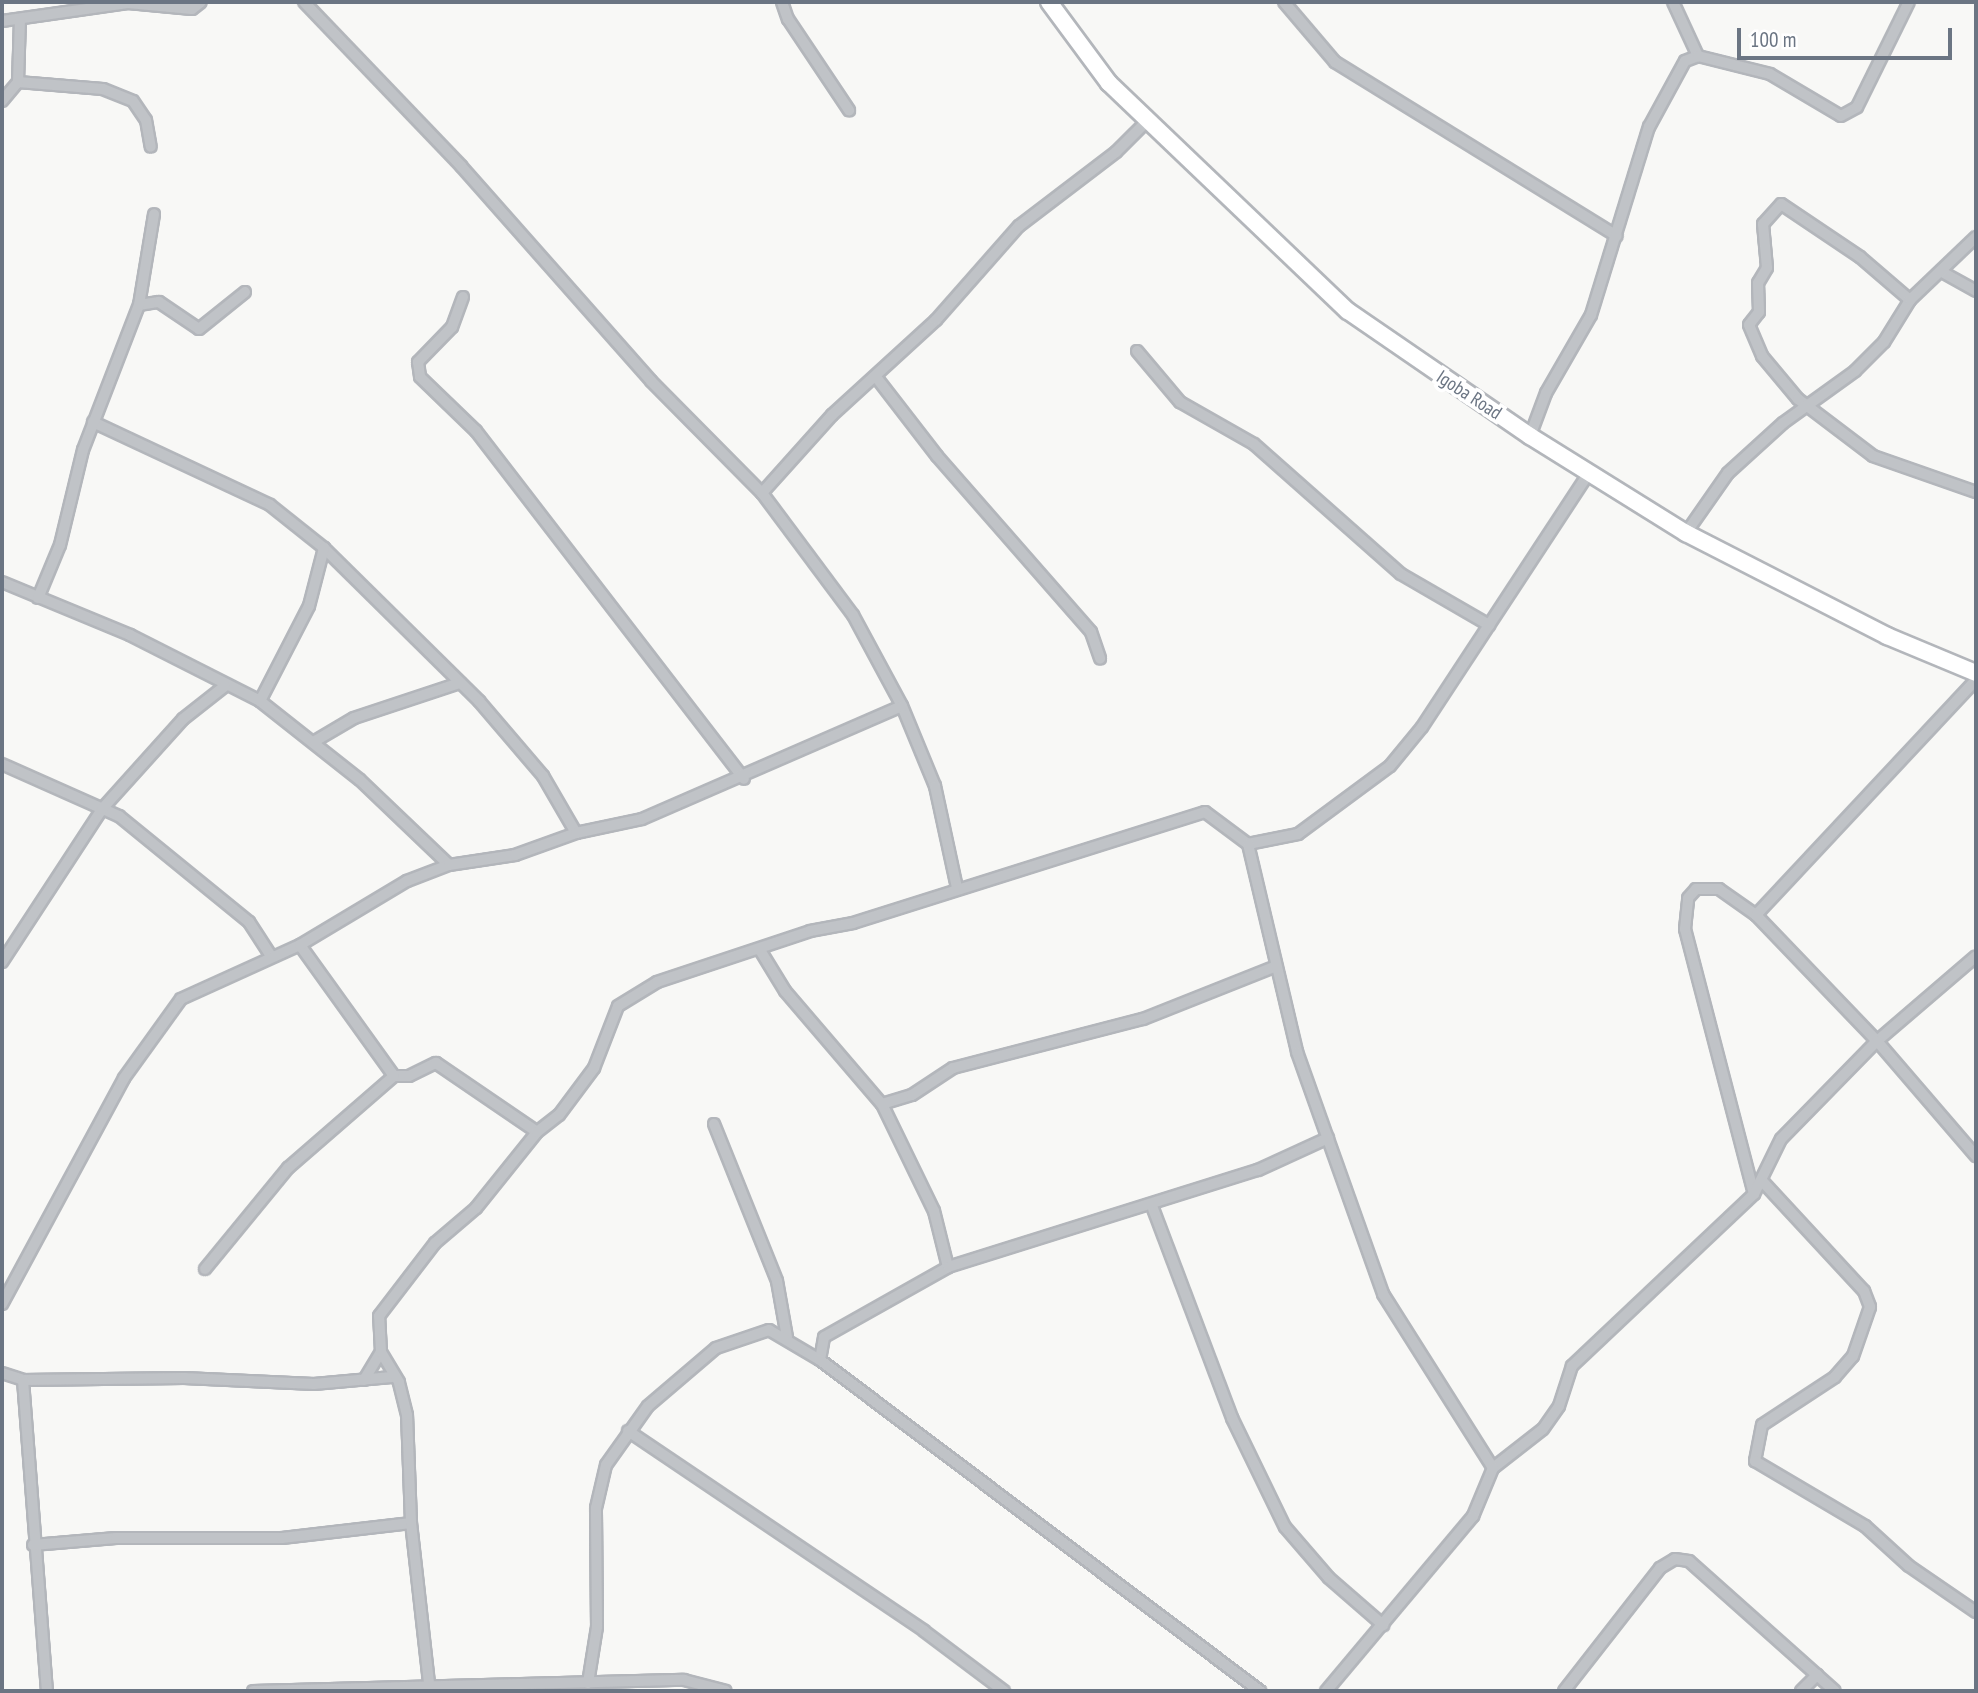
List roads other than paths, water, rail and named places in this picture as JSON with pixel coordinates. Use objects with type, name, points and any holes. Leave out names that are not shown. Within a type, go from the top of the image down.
[{"type":"street","points":[[2,21],[128,3],[192,9],[201,2]]},
{"type":"street","points":[[304,2],[461,166],[651,381],[762,493],[853,615],[902,706],[935,786],[957,888]]},
{"type":"street","points":[[782,2],[788,19],[849,110]]},
{"type":"street","name":"Igoba Road","points":[[1049,2],[1109,83],[1348,311],[1530,436],[1686,533],[1876,631],[1976,673]]},
{"type":"street","points":[[1284,2],[1335,62],[1617,236]]},
{"type":"street","points":[[1673,2],[1698,56]]},
{"type":"street","points":[[1530,436],[1546,394],[1591,315],[1649,127],[1685,61],[1698,56],[1770,74],[1841,116],[1857,107],[1909,2]]},
{"type":"street","points":[[2,102],[18,82],[20,20]]},
{"type":"street","points":[[18,82],[103,89],[133,101],[146,120],[151,147]]},
{"type":"street","points":[[762,493],[832,415],[876,377],[1019,226],[1116,152],[1148,120]]},
{"type":"street","points":[[1910,300],[1860,257],[1781,204],[1763,223],[1767,268],[1758,283],[1759,312],[1749,325],[1756,348],[1807,407],[1873,456],[1976,492]]},
{"type":"street","points":[[38,598],[60,545],[93,422],[139,305],[154,214]]},
{"type":"street","points":[[1686,533],[1728,473],[1884,342],[1910,300],[1976,237]]},
{"type":"street","points":[[1942,272],[1976,291]]},
{"type":"street","points":[[139,305],[159,302],[199,329],[245,292]]},
{"type":"street","points":[[463,297],[452,327],[418,362],[420,377],[484,441],[744,779]]},
{"type":"street","points":[[1137,351],[1180,402],[1254,444],[1401,574],[1489,625]]},
{"type":"street","points":[[876,377],[937,456],[1091,632],[1100,658]]},
{"type":"street","points":[[93,422],[163,459],[271,505],[324,548],[385,602],[543,776],[576,833]]},
{"type":"street","points":[[1248,844],[1298,834],[1390,766],[1422,727],[1588,473]]},
{"type":"street","points":[[260,701],[309,606],[324,548]]},
{"type":"street","points":[[2,582],[130,635],[225,686],[260,701],[314,741],[449,865]]},
{"type":"street","points":[[1756,915],[1976,680]]},
{"type":"street","points":[[314,741],[354,718],[460,683]]},
{"type":"street","points":[[2,962],[102,809],[183,719],[225,686]]},
{"type":"street","points":[[2,1304],[124,1078],[169,1012],[198,988],[299,945],[407,881],[449,865],[515,855],[576,833],[642,819],[744,779],[902,706]]},
{"type":"street","points":[[2,764],[119,816],[249,922],[271,956]]},
{"type":"street","points":[[429,1683],[411,1523],[407,1415],[399,1382],[392,1377],[382,1352],[379,1316],[435,1243],[476,1208],[537,1132],[559,1115],[594,1068],[618,1006],[657,982],[1191,812],[1221,819],[1248,844],[1297,1052],[1350,1209],[1399,1328],[1493,1468]]},
{"type":"street","points":[[1755,1194],[1685,929],[1688,898],[1703,886],[1719,889],[1756,915],[1877,1041],[1976,1156]]},
{"type":"street","points":[[299,945],[394,1076]]},
{"type":"street","points":[[760,950],[785,991],[882,1104],[934,1211],[948,1267]]},
{"type":"street","points":[[1326,1691],[1473,1516],[1493,1468],[1515,1455],[1552,1419],[1573,1366],[1755,1194],[1763,1182],[1781,1139],[1877,1041],[1976,956]]},
{"type":"street","points":[[882,1104],[912,1095],[954,1068],[1143,1019],[1276,966]]},
{"type":"street","points":[[205,1269],[288,1168],[394,1076],[409,1076],[436,1063],[537,1132]]},
{"type":"street","points":[[714,1124],[777,1281],[788,1337]]},
{"type":"street","points":[[820,1360],[824,1337],[948,1267],[1152,1206],[1258,1170],[1328,1138]]},
{"type":"street","points":[[1763,1182],[1864,1291],[1870,1307],[1853,1356],[1835,1377],[1762,1425],[1755,1461],[1865,1526],[1909,1566],[1976,1612]]},
{"type":"street","points":[[1152,1206],[1232,1418],[1285,1527],[1329,1578],[1383,1625]]},
{"type":"street","points":[[588,1682],[597,1627],[596,1508],[606,1465],[628,1431],[716,1348],[754,1332],[788,1337],[1260,1691]]},
{"type":"street","points":[[364,1380],[382,1352]]},
{"type":"street","points":[[2,1373],[23,1380],[364,1380],[392,1377]]},
{"type":"street","points":[[23,1380],[33,1545],[47,1691]]},
{"type":"street","points":[[628,1431],[924,1631],[1004,1691]]},
{"type":"street","points":[[33,1545],[116,1538],[282,1538],[411,1523]]},
{"type":"street","points":[[1564,1691],[1660,1568],[1675,1559],[1689,1561],[1835,1691]]},
{"type":"street","points":[[1801,1691],[1817,1675]]},
{"type":"street","points":[[253,1691],[429,1683],[511,1688],[588,1682],[701,1680],[726,1691]]}]
